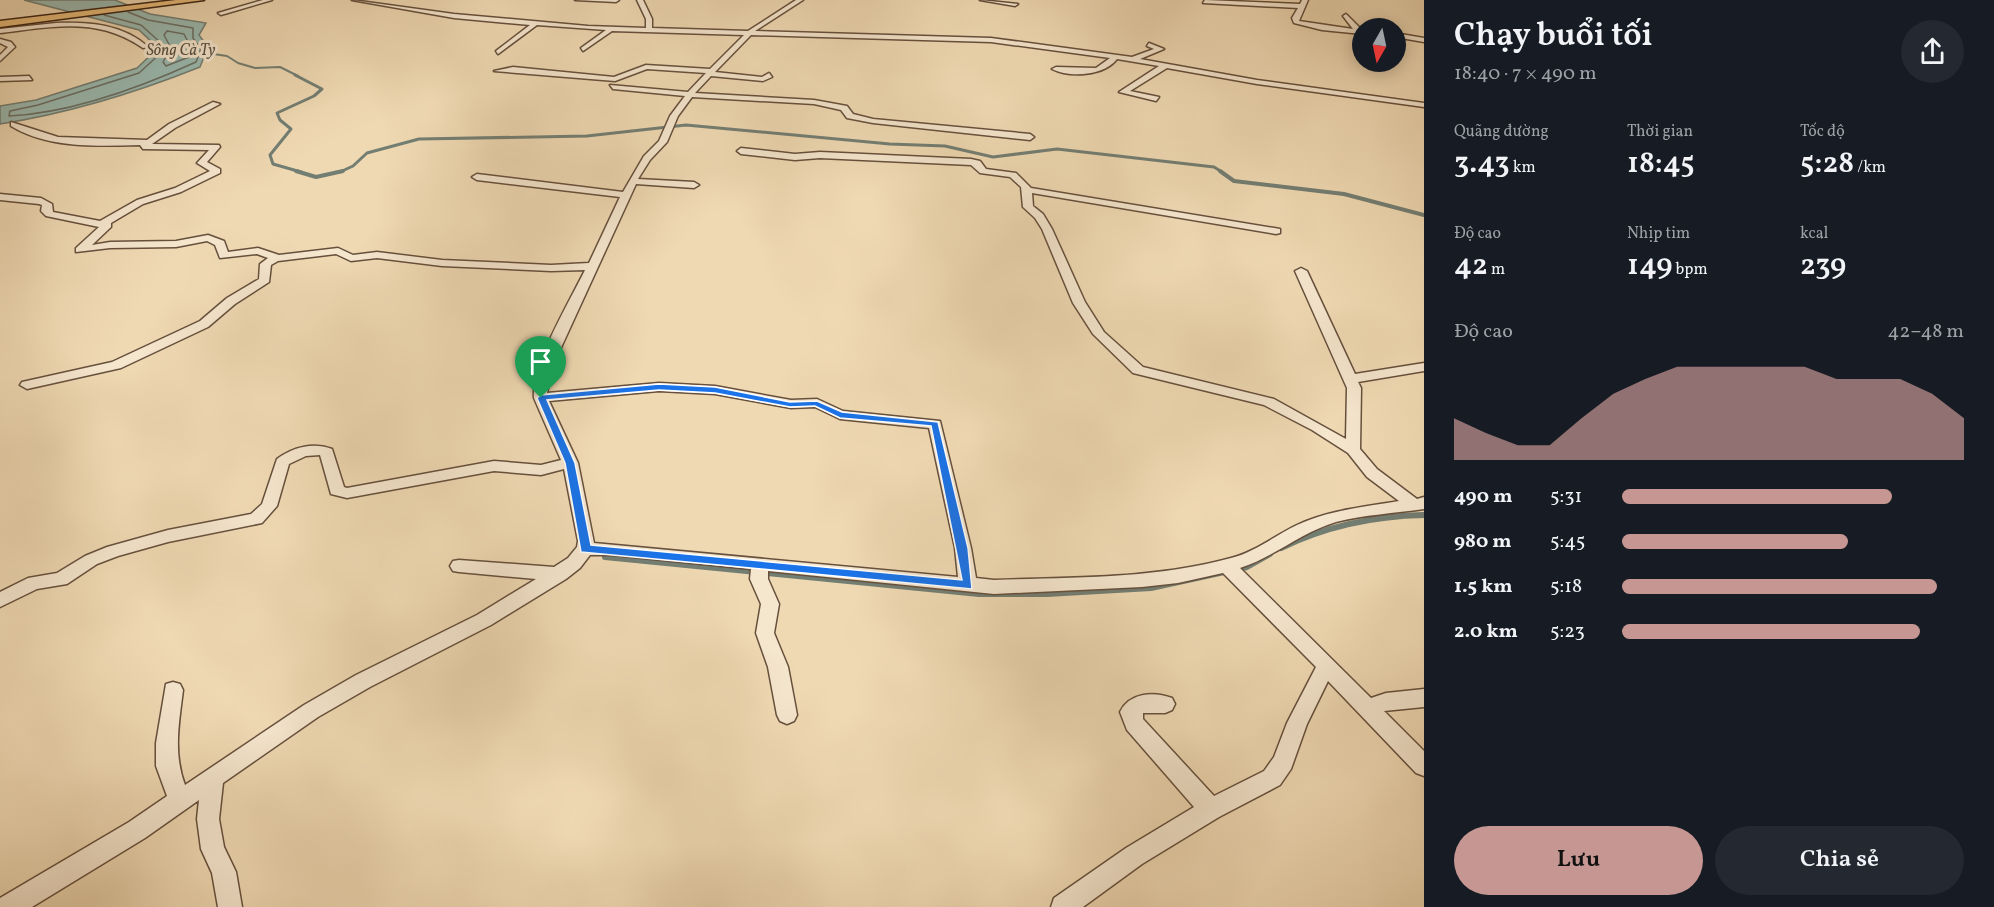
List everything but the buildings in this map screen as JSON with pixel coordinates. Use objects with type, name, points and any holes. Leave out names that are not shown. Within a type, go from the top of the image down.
[{"type":"highway","points":[[159,4],[177,0]]},
{"type":"highway","points":[[0,23],[199,0]]},
{"type":"street","points":[[221,13],[269,0]]},
{"type":"street","points":[[355,0],[428,13],[535,24],[751,31],[823,30],[889,39],[1008,42],[1166,64],[1257,82],[1424,105]]},
{"type":"street","points":[[578,0],[616,0]]},
{"type":"street","points":[[640,0],[649,20],[649,28]]},
{"type":"street","points":[[9,907],[80,866],[331,700],[484,620],[560,574],[574,563],[585,549],[586,541],[570,463],[541,398],[542,378],[591,266],[630,188],[647,158],[663,142],[674,116],[710,73],[751,31],[800,0]]},
{"type":"street","points":[[983,0],[1016,4]]},
{"type":"street","points":[[1205,2],[1304,3],[1294,20],[1298,23],[1352,31]]},
{"type":"street","points":[[1346,16],[1352,23]]},
{"type":"street","points":[[768,20],[778,21]]},
{"type":"street","points":[[0,31],[89,23],[137,39],[145,47]]},
{"type":"street","points":[[498,52],[535,24]]},
{"type":"street","points":[[583,49],[609,32],[610,27]]},
{"type":"street","points":[[1406,37],[1424,40]]},
{"type":"street","points":[[1008,42],[1011,38],[1026,38]]},
{"type":"street","points":[[881,44],[889,39]]},
{"type":"street","points":[[889,39],[899,44]]},
{"type":"street","points":[[0,41],[12,46],[0,59]]},
{"type":"street","points":[[1132,59],[1161,50],[1149,45]]},
{"type":"street","points":[[1056,69],[1079,71],[1098,69],[1111,64],[1115,57]]},
{"type":"street","points":[[1156,99],[1123,92],[1166,64]]},
{"type":"street","points":[[498,71],[513,69],[615,79],[646,67],[763,79],[769,75]]},
{"type":"street","points":[[0,79],[29,78]]},
{"type":"street","points":[[613,87],[819,102],[844,108],[852,117],[873,121],[1030,137]]},
{"type":"street","points":[[14,124],[30,132],[52,138],[146,142],[216,104]]},
{"type":"street","points":[[101,224],[140,202],[178,190],[217,171],[202,163],[216,147],[143,146],[146,142]]},
{"type":"street","points":[[741,151],[795,157],[820,155],[970,162],[979,165],[983,171],[1013,175],[1026,186],[1028,207],[1039,216],[1047,230],[1078,303],[1104,341],[1131,365],[1147,373],[1186,380],[1269,402],[1317,427],[1353,450],[1364,466],[1419,503]]},
{"type":"street","points":[[477,177],[630,188],[693,185]]},
{"type":"street","points":[[1026,190],[1051,192],[1276,231]]},
{"type":"street","points":[[0,197],[41,201],[47,204],[46,211],[50,214],[107,225],[80,250],[110,245],[176,244],[211,238],[220,243],[224,256],[256,251],[276,258]]},
{"type":"street","points":[[27,385],[110,368],[204,324],[231,301],[265,280],[266,264],[276,258],[338,251],[354,258],[377,255],[442,263],[557,268],[591,266]]},
{"type":"street","points":[[1301,272],[1354,388],[1353,450]]},
{"type":"street","points":[[1351,379],[1424,368]]},
{"type":"street","points":[[541,398],[659,387],[697,389],[748,394],[790,404],[817,404],[830,412],[849,416],[935,424],[963,548],[968,585]]},
{"type":"street","points":[[0,600],[34,583],[61,579],[91,560],[113,551],[168,536],[256,519],[269,506],[282,462],[291,456],[309,451],[319,449],[327,452],[338,490],[346,493],[494,466],[541,470],[570,463]]},
{"type":"street","points":[[1237,575],[1252,558],[1304,529],[1334,517],[1419,503]]},
{"type":"street","points":[[585,549],[613,549],[968,585],[1014,587],[1178,576],[1237,575],[1424,766]]},
{"type":"street","points":[[760,565],[759,579],[770,604],[765,633],[778,667],[787,715]]},
{"type":"street","points":[[459,566],[560,574]]},
{"type":"street","points":[[1063,907],[1134,856],[1211,809],[1272,778],[1277,773],[1297,723],[1326,666]]},
{"type":"street","points":[[173,690],[166,743],[167,766],[180,801]]},
{"type":"street","points":[[1366,708],[1386,702],[1424,698]]},
{"type":"street","points":[[1165,704],[1138,704],[1130,712],[1134,724],[1211,809]]},
{"type":"street","points":[[213,778],[208,819],[213,849],[224,872],[230,907]]},
{"type":"water","name":"Sông Cà Ty","points":[[24,0],[115,0],[150,14],[206,23],[199,35],[208,47],[200,67],[176,76],[127,94],[77,108],[0,124],[0,106],[36,100],[137,68],[158,48],[139,30]]},
{"type":"waterway","points":[[200,52],[227,56],[238,63],[255,68],[280,67],[298,76]]},
{"type":"waterway","points":[[295,75],[322,89],[314,96],[277,113],[280,120],[291,129],[270,155],[273,164],[301,172]]},
{"type":"waterway","points":[[341,171],[353,166],[367,153],[419,139],[587,136],[686,125],[890,144],[945,146],[993,157],[1057,149],[1214,167],[1222,172]]},
{"type":"waterway","points":[[296,171],[316,177],[341,171]]},
{"type":"waterway","points":[[1220,171],[1234,181],[1344,194],[1424,215]]},
{"type":"waterway","points":[[1281,548],[1333,528],[1387,517],[1424,515]]},
{"type":"waterway","points":[[605,557],[979,594],[1047,594],[1151,588],[1247,567],[1270,554]]},
{"type":"route","points":[[659,387],[715,390],[748,394],[790,404],[817,404],[840,415],[931,422],[936,427],[963,548],[968,585],[613,549],[585,549],[586,541],[570,463],[541,398],[659,387]]}]
